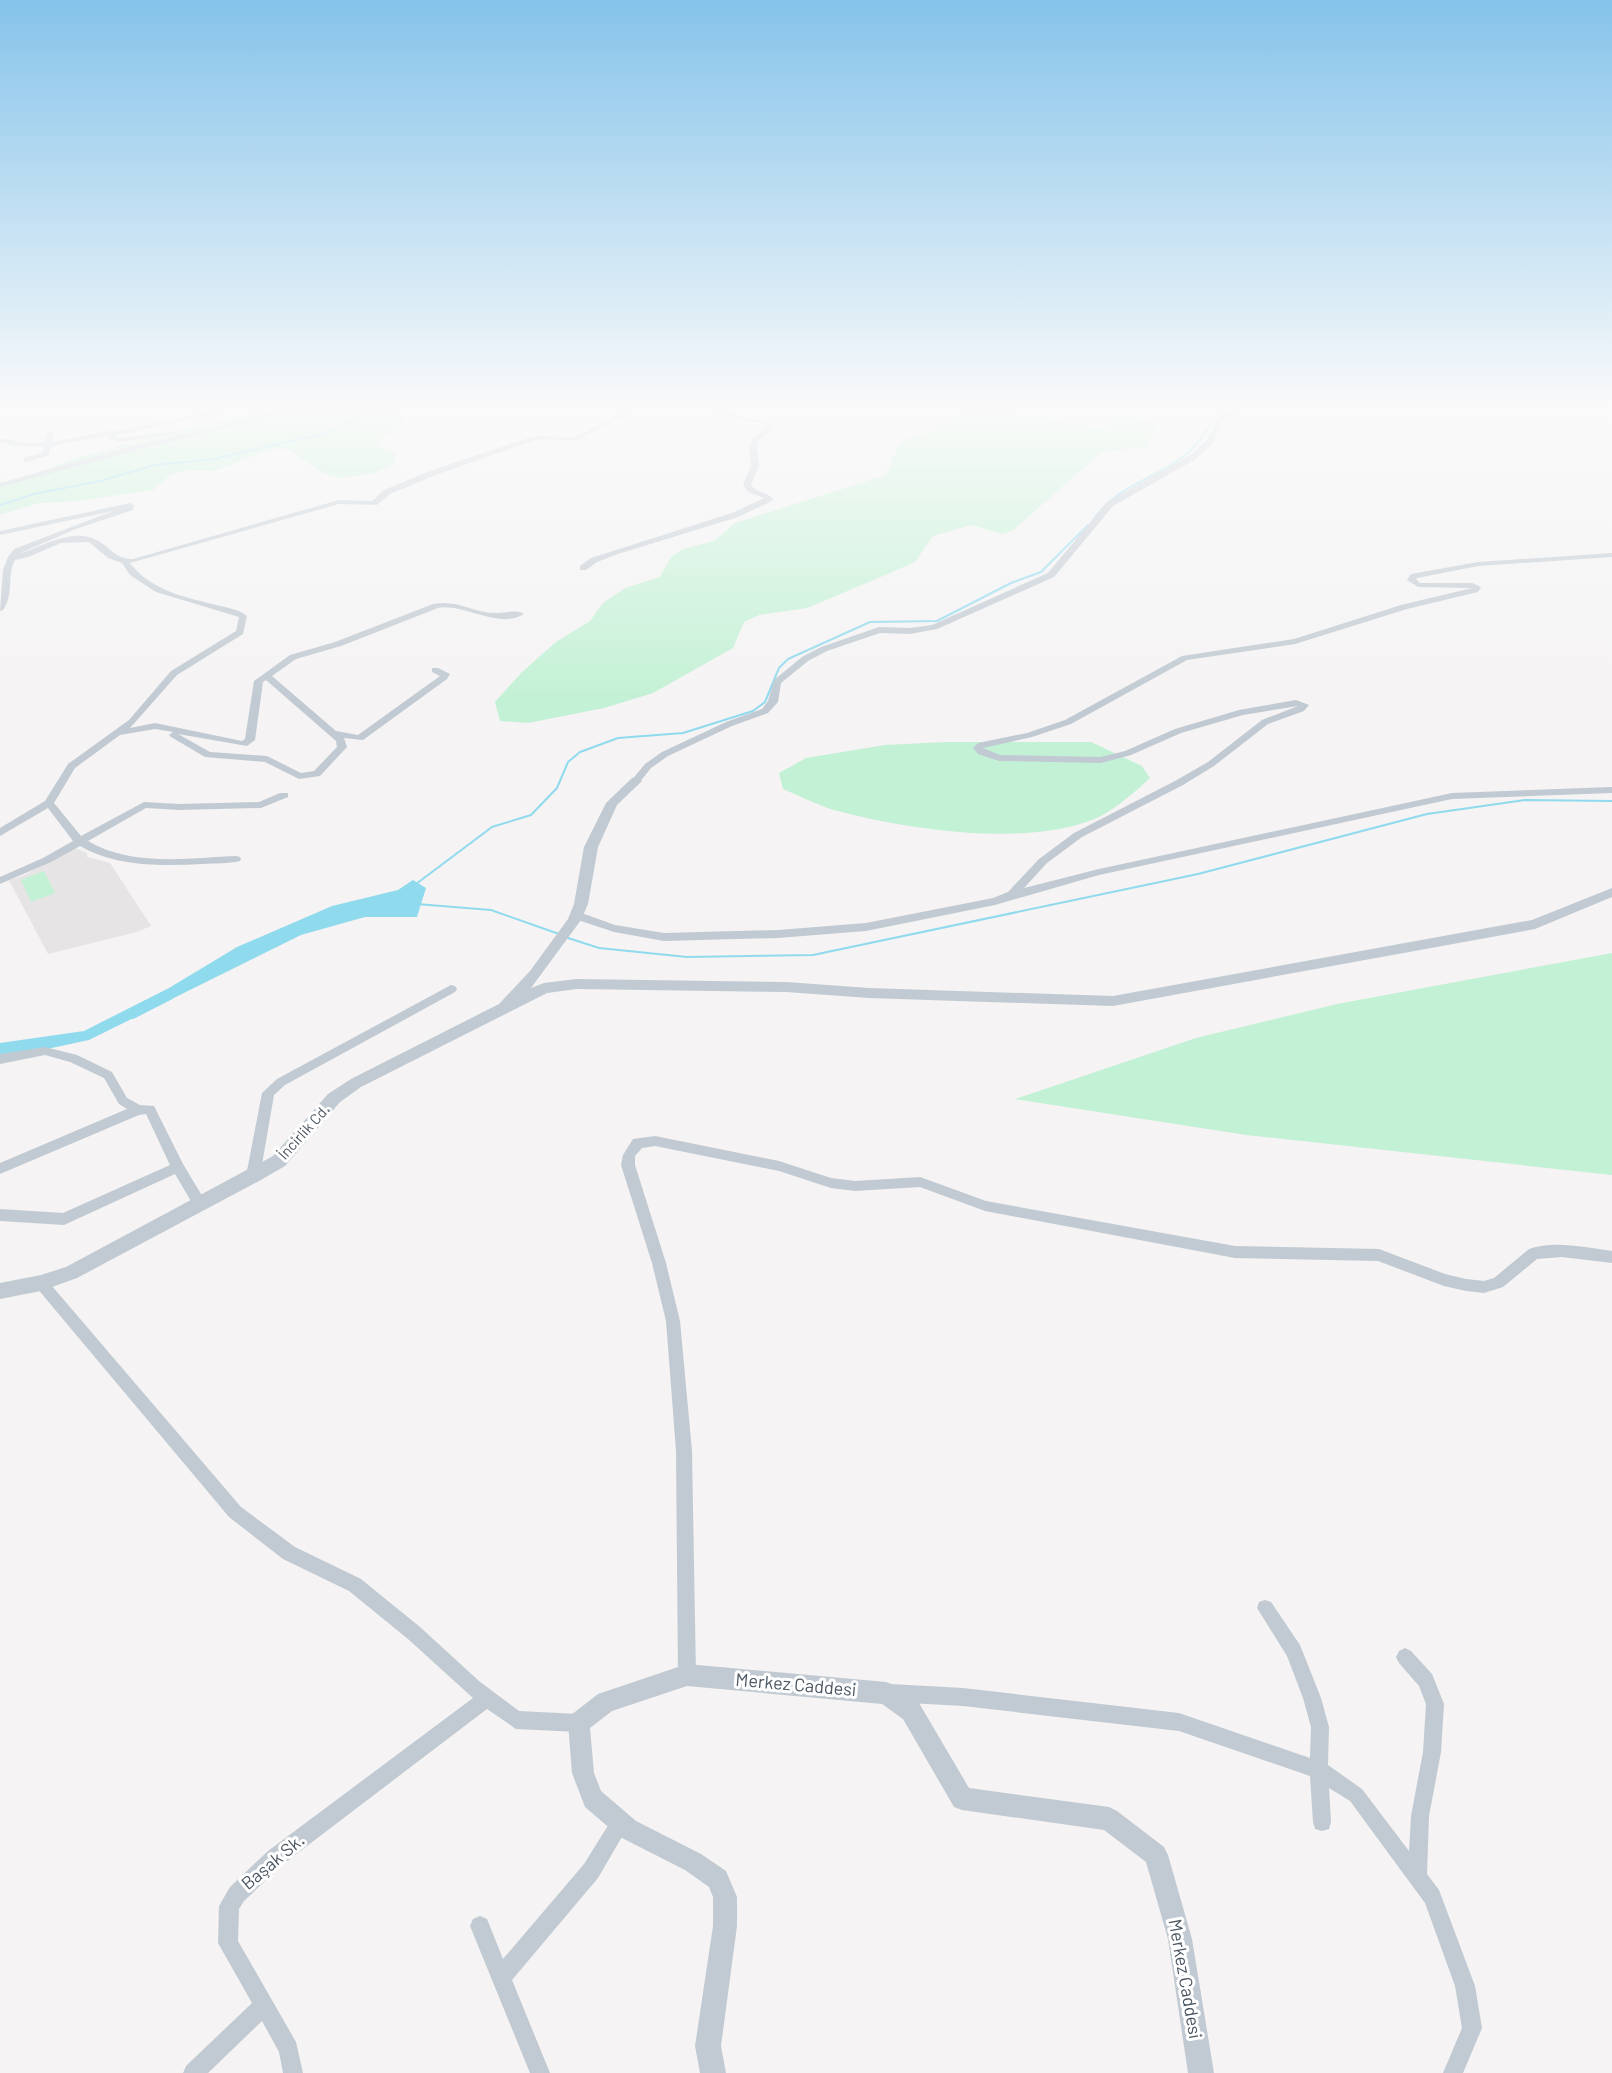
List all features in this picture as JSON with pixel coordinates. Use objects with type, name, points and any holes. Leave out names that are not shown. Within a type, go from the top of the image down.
[{"type":"street","points":[[0,533],[115,507]]},
{"type":"street","points":[[0,608],[7,597],[4,572],[17,551],[64,530],[130,507]]},
{"type":"street","points":[[12,557],[22,556],[46,545],[84,539],[96,542],[113,559],[125,562],[218,538],[320,507]]},
{"type":"street","points":[[583,568],[594,560],[615,552],[735,515],[753,507]]},
{"type":"street","points":[[636,781],[648,766],[665,754],[729,724],[765,711],[772,702],[777,681],[805,659],[824,649],[879,630],[910,631],[934,627],[1051,575],[1108,507]]},
{"type":"street","points":[[1012,895],[1043,861],[1078,835],[1179,783],[1211,764],[1265,722],[1288,712],[1301,710],[1304,705],[1296,702],[1242,712],[1178,731],[1128,753],[1101,760],[999,758],[981,752],[978,747],[981,745],[1029,735],[1068,722],[1185,658],[1295,641],[1404,607],[1475,590],[1477,587],[1472,585],[1418,585],[1411,580],[1414,576],[1478,564],[1612,555]]},
{"type":"street","points":[[0,833],[49,803],[71,766],[132,722],[174,673],[240,632],[244,621],[243,616],[157,588],[131,573],[125,562]]},
{"type":"street","points":[[117,733],[155,726],[244,744],[250,740],[259,681],[293,657],[338,644],[435,606],[447,604],[494,616],[520,614]]},
{"type":"street","points":[[335,734],[360,738],[444,677],[445,674],[435,670]]},
{"type":"street","points":[[129,730],[176,736],[215,757],[267,759],[299,776],[317,774],[342,747],[335,734],[266,675]]},
{"type":"street","name":"İncirlik Cd.","points":[[0,1291],[41,1284],[71,1273],[253,1176],[279,1161],[334,1098],[356,1083],[504,1008],[535,975],[575,917],[581,904],[591,847],[612,803],[636,781]]},
{"type":"street","points":[[575,917],[614,928],[664,937],[778,934],[866,927],[995,901],[1099,872],[1452,796],[1612,790]]},
{"type":"street","points":[[0,881],[18,874],[144,805],[261,806],[284,795]]},
{"type":"street","points":[[49,803],[80,841],[111,858],[236,859]]},
{"type":"street","points":[[504,1008],[544,988],[577,984],[786,987],[869,993],[1113,1001],[1535,924],[1612,892]]},
{"type":"street","points":[[253,1176],[268,1093],[281,1082],[451,989]]},
{"type":"street","points":[[0,1059],[45,1051],[73,1058],[108,1075],[123,1101],[138,1110]]},
{"type":"street","points":[[0,1168],[138,1110],[150,1109],[178,1167],[200,1204]]},
{"type":"street","points":[[687,1675],[684,1451],[673,1321],[659,1263],[628,1165],[629,1155],[638,1143],[655,1141],[684,1146],[779,1166],[843,1185],[920,1182],[985,1206],[1235,1252],[1379,1255],[1444,1280],[1466,1285],[1484,1287],[1498,1283],[1534,1253],[1562,1251],[1612,1257]]},
{"type":"street","points":[[0,1215],[64,1219],[178,1167]]},
{"type":"street","points":[[41,1284],[235,1512],[289,1553],[355,1585],[516,1720],[579,1723],[583,1773],[593,1799],[621,1823],[718,1879],[725,1897],[722,1950],[708,2046],[712,2073]]},
{"type":"street","points":[[1265,1608],[1294,1651],[1312,1698],[1320,1727],[1319,1770],[1322,1822]]},
{"type":"street","points":[[1405,1657],[1426,1680],[1436,1704],[1432,1752],[1420,1816],[1417,1877]]},
{"type":"street","name":"Merkez Caddesi","points":[[579,1723],[606,1702],[687,1675],[886,1693],[911,1711],[962,1799],[1109,1819],[1156,1855],[1180,1939],[1202,2073]]},
{"type":"street","points":[[886,1693],[963,1697],[1179,1722],[1319,1770],[1356,1795],[1432,1897],[1465,1986],[1472,2028],[1453,2073]]},
{"type":"street","name":"Başak Sk.","points":[[293,2073],[289,2049],[228,1943],[229,1906],[237,1894],[275,1858],[487,1698]]},
{"type":"street","points":[[502,1976],[591,1871],[621,1823]]},
{"type":"street","points":[[480,1926],[540,2073]]},
{"type":"street","points":[[193,2073],[264,2005]]},
{"type":"shaded area","points":[[73,847],[87,853],[87,857],[110,863],[151,926],[137,932],[48,954],[9,880],[25,875]]},
{"type":"green space","points":[[0,507],[27,507],[0,515]]},
{"type":"green space","points":[[786,507],[1040,507],[1012,531],[1002,534],[971,525],[933,536],[915,562],[807,608],[759,615],[744,622],[733,648],[653,693],[604,708],[528,723],[500,721],[495,702],[522,672],[556,642],[590,621],[603,603],[625,588],[660,577],[671,557],[683,549],[714,541],[735,523]]},
{"type":"green space","points":[[946,742],[1091,742],[1142,766],[1150,778],[1112,809],[1095,819],[1058,829],[994,834],[926,828],[834,810],[783,789],[779,773],[806,758],[885,745]]},
{"type":"green space","points":[[44,871],[55,893],[31,902],[21,880]]},
{"type":"green space","points":[[1612,953],[1612,1175],[1246,1135],[1015,1099],[1196,1038],[1337,1004]]},
{"type":"water","points":[[413,880],[426,888],[417,917],[365,917],[301,935],[89,1040],[0,1059],[0,1043],[84,1031],[169,988],[237,947],[332,906],[398,890]]},
{"type":"waterway","points":[[1093,520],[1104,507]]},
{"type":"waterway","points":[[416,884],[492,827],[531,815],[557,788],[568,762],[580,752],[618,738],[683,733],[753,711],[765,702],[779,668],[788,659],[870,622],[937,621],[1011,583],[1041,572],[1088,525]]},
{"type":"waterway","points":[[565,937],[599,948],[687,957],[813,955],[1198,874],[1427,814],[1525,800],[1612,801]]},
{"type":"waterway","points":[[417,904],[491,910],[559,934]]},
{"type":"waterway","points":[[133,1018],[172,998]]}]
